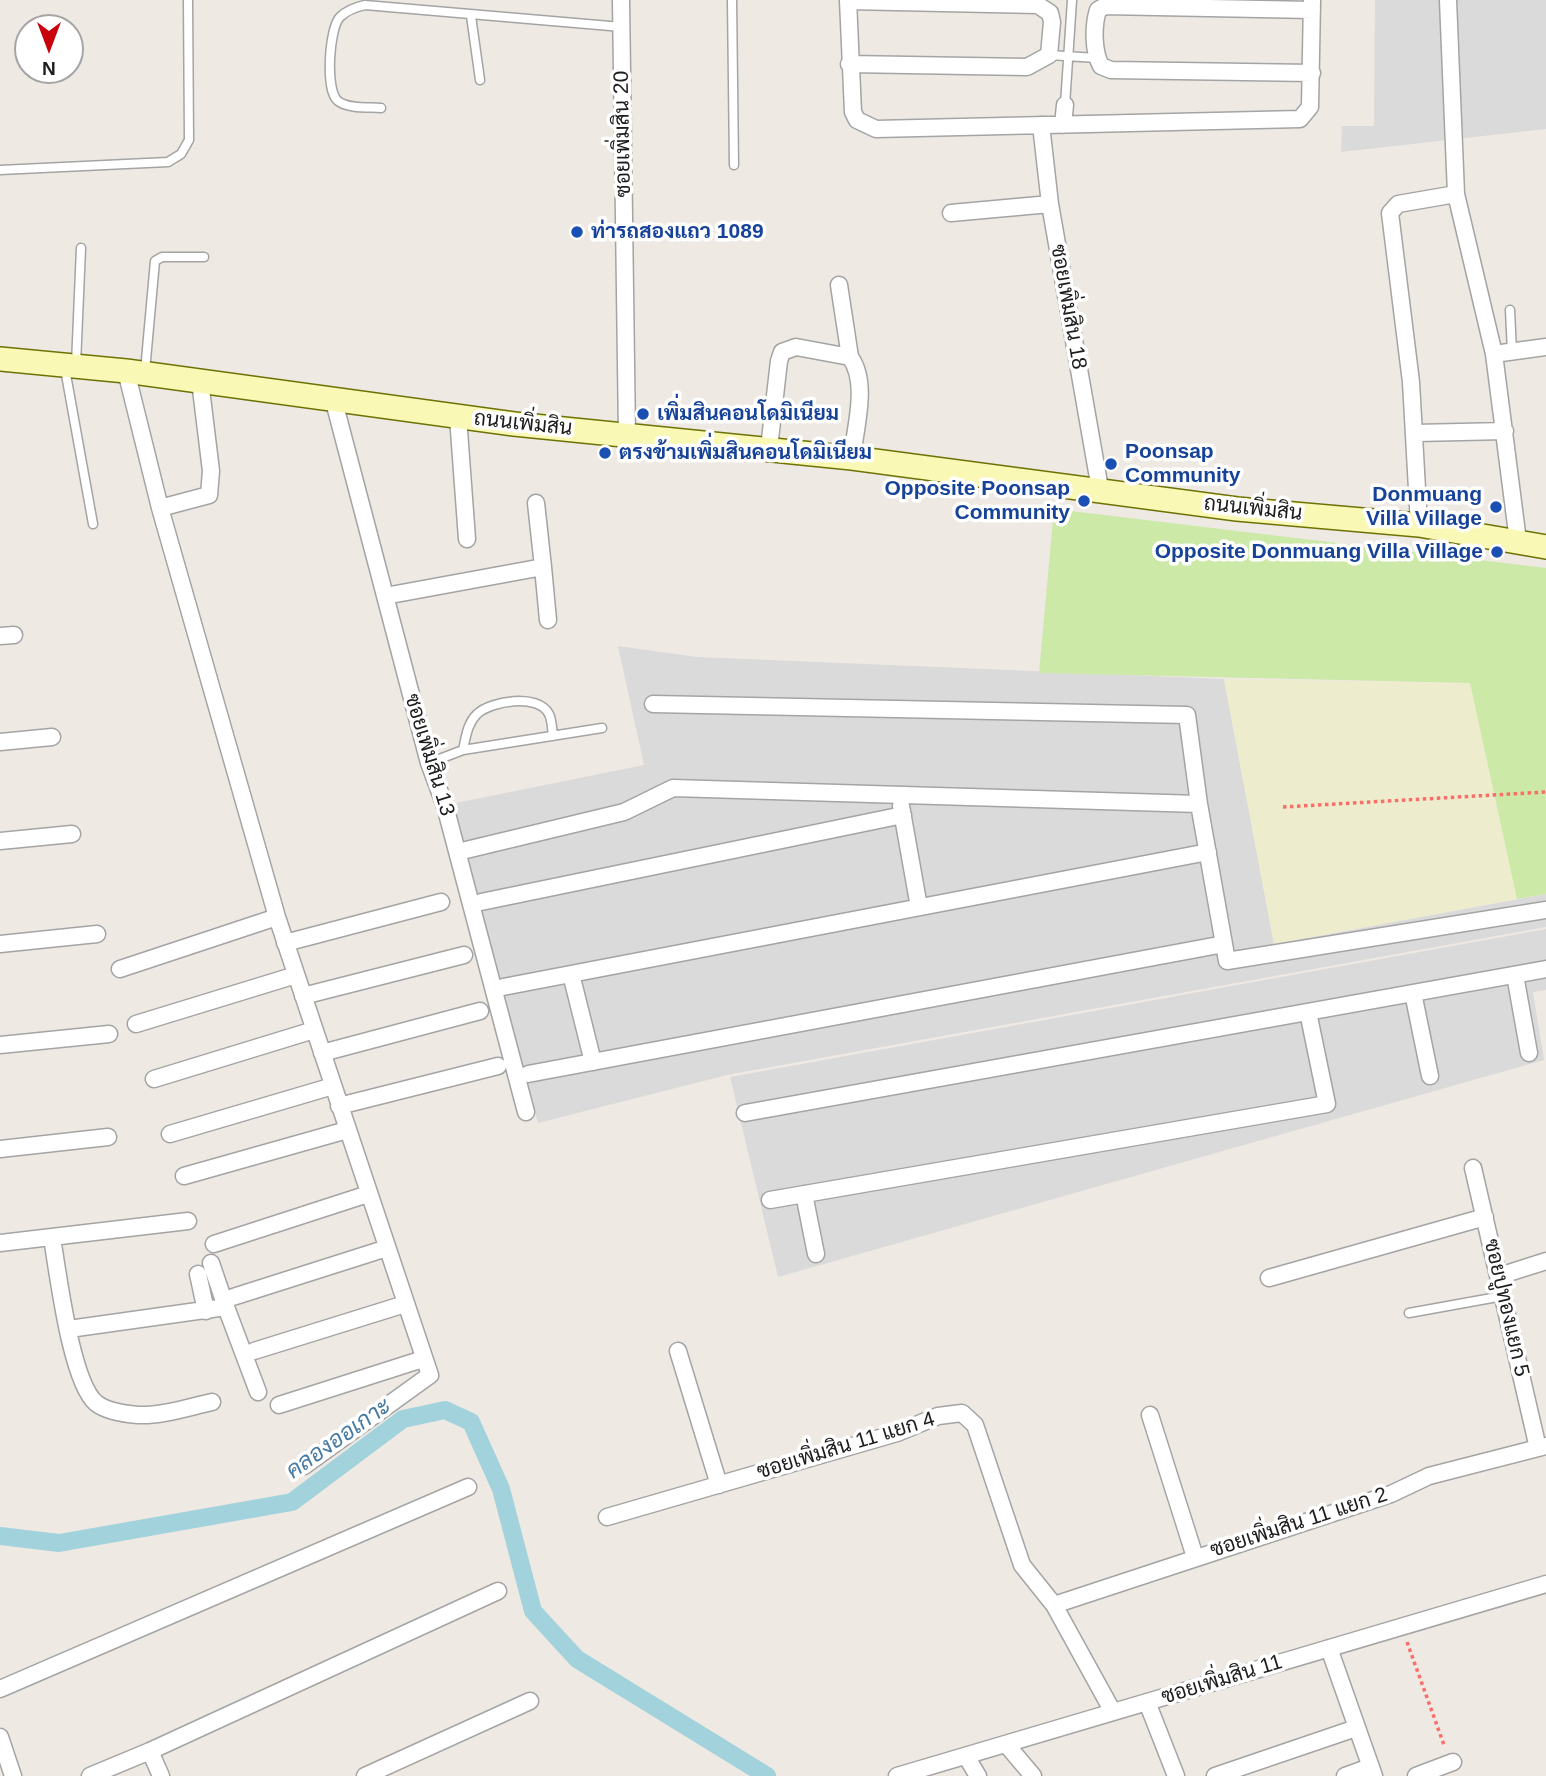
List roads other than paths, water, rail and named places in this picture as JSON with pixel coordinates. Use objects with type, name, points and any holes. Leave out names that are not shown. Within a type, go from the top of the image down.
[{"type":"street","name":"ซอยเพิ่มสิน 20","points":[[621,0],[627,436]]},
{"type":"street","points":[[849,64],[1027,67],[1049,55],[1052,22],[1050,13],[1038,5],[848,0],[849,64],[853,112],[867,127],[1300,119],[1310,107],[1311,73],[1312,5],[1105,6],[1098,10],[1096,17],[1097,58],[1101,66],[1111,70],[1311,73]]},
{"type":"street","points":[[1447,0],[1456,194],[1494,354],[1518,541]]},
{"type":"street","points":[[1063,124],[1065,105]]},
{"type":"street","name":"ซอยเพิ่มสิน 18","points":[[1041,125],[1050,204],[1100,489]]},
{"type":"street","points":[[1419,525],[1416,433],[1390,213],[1398,204],[1456,194]]},
{"type":"street","points":[[951,213],[1050,204]]},
{"type":"street","points":[[839,285],[850,357],[858,368],[860,381],[852,457]]},
{"type":"street","points":[[769,449],[782,352],[796,347],[850,357]]},
{"type":"street","points":[[1494,354],[1546,347]]},
{"type":"street","name":"ถนนเพิ่มสิน","points":[[0,359],[200,381],[458,417],[852,457],[1237,509],[1419,525],[1546,547]]},
{"type":"street","points":[[135,373],[160,508],[277,917],[430,1375],[304,1466]]},
{"type":"street","points":[[160,508],[209,495],[211,471],[200,381]]},
{"type":"street","name":"ซอยเพิ่มสิน 13","points":[[333,398],[429,763],[445,806],[526,1112]]},
{"type":"street","points":[[458,417],[467,539]]},
{"type":"street","points":[[1416,433],[1505,431]]},
{"type":"street","points":[[536,503],[548,620]]},
{"type":"street","points":[[385,596],[543,566]]},
{"type":"street","points":[[653,704],[1187,715],[1199,804],[1227,961],[1546,910]]},
{"type":"street","points":[[0,742],[52,737]]},
{"type":"street","points":[[466,850],[624,812],[673,788],[1199,804]]},
{"type":"street","points":[[899,795],[919,907]]},
{"type":"street","points":[[481,902],[903,815]]},
{"type":"street","points":[[0,841],[72,834]]},
{"type":"street","points":[[503,987],[1208,852]]},
{"type":"street","points":[[285,943],[441,902]]},
{"type":"street","points":[[120,969],[277,917]]},
{"type":"street","points":[[0,944],[97,934]]},
{"type":"street","points":[[528,1074],[1224,944]]},
{"type":"street","points":[[303,996],[464,956]]},
{"type":"street","points":[[745,1113],[1546,969]]},
{"type":"street","points":[[571,974],[593,1062]]},
{"type":"street","points":[[136,1024],[296,975]]},
{"type":"street","points":[[1515,975],[1529,1053]]},
{"type":"street","points":[[1413,993],[1430,1076]]},
{"type":"street","points":[[322,1053],[480,1011]]},
{"type":"street","points":[[770,1200],[1327,1104],[1308,1012]]},
{"type":"street","points":[[154,1079],[314,1030]]},
{"type":"street","points":[[0,1045],[109,1034]]},
{"type":"street","points":[[340,1106],[498,1066]]},
{"type":"street","points":[[170,1134],[333,1086]]},
{"type":"street","points":[[184,1176],[348,1130]]},
{"type":"street","points":[[0,1149],[108,1137]]},
{"type":"street","name":"ซอยปูทองแยก 5","points":[[1474,1168],[1503,1296],[1542,1446]]},
{"type":"street","points":[[214,1244],[368,1194]]},
{"type":"street","points":[[804,1194],[816,1254]]},
{"type":"street","points":[[1269,1278],[1485,1217]]},
{"type":"street","points":[[0,1243],[188,1221]]},
{"type":"street","points":[[52,1238],[83,1388],[97,1405],[120,1412],[151,1415],[212,1402]]},
{"type":"street","points":[[69,1329],[206,1311],[387,1248]]},
{"type":"street","points":[[1499,1276],[1546,1261]]},
{"type":"street","points":[[211,1263],[229,1302],[258,1392]]},
{"type":"street","points":[[198,1274],[206,1311]]},
{"type":"street","points":[[254,1351],[405,1304]]},
{"type":"street","points":[[678,1351],[719,1485]]},
{"type":"street","points":[[279,1405],[423,1359]]},
{"type":"street","name":"ซอยเพิ่มสิน 11 แยก 4","points":[[607,1517],[897,1433],[938,1416],[962,1413],[975,1425],[1022,1565],[1054,1605],[1113,1712]]},
{"type":"street","points":[[1150,1415],[1195,1557]]},
{"type":"street","name":"ซอยเพิ่มสิน 11 แยก 2","points":[[1054,1605],[1391,1494],[1429,1476],[1542,1446]]},
{"type":"street","points":[[0,1689],[468,1487]]},
{"type":"street","name":"ซอยเพิ่มสิน 11","points":[[897,1776],[1546,1584]]},
{"type":"street","points":[[90,1776],[498,1591]]},
{"type":"street","points":[[1329,1648],[1372,1771],[1345,1776]]},
{"type":"street","points":[[365,1776],[530,1701]]},
{"type":"street","points":[[1147,1702],[1177,1776]]},
{"type":"street","points":[[1214,1776],[1356,1728]]},
{"type":"street","points":[[0,1737],[13,1776]]},
{"type":"street","points":[[1006,1744],[1033,1776]]},
{"type":"street","points":[[150,1751],[161,1776]]},
{"type":"street","points":[[966,1756],[978,1776]]},
{"type":"street","points":[[1416,1776],[1453,1762]]},
{"type":"lane","points":[[0,170],[168,162],[181,155],[188,140],[188,0]]},
{"type":"lane","points":[[732,0],[734,165]]},
{"type":"lane","points":[[1065,105],[1072,0]]},
{"type":"lane","points":[[381,108],[348,105],[337,101],[331,91],[331,42],[340,17],[353,8],[365,5],[622,27]]},
{"type":"lane","points":[[471,16],[480,80]]},
{"type":"lane","points":[[1049,55],[1097,58]]},
{"type":"lane","points":[[82,248],[70,367],[93,524]]},
{"type":"lane","points":[[135,373],[155,261],[162,257],[204,257]]},
{"type":"lane","points":[[1510,310],[1512,352]]},
{"type":"lane","points":[[463,750],[467,727],[477,714],[490,704],[512,700],[543,708],[549,714],[553,736]]},
{"type":"lane","points":[[429,763],[463,750],[602,728]]},
{"type":"lane","points":[[1409,1313],[1503,1296]]},
{"type":"waterway","name":"คลองออเกาะ","points":[[0,1536],[59,1543],[292,1502],[403,1419],[445,1410],[471,1422],[501,1489],[533,1611],[577,1659],[767,1776]]},
{"type":"place","name":"ท่ารถสองแถว 1089","points":[[577,232]]},
{"type":"place","name":"เพิ่มสินคอนโดมิเนียม","points":[[643,414]]},
{"type":"place","name":"ตรงข้ามเพิ่มสินคอนโดมิเนียม","points":[[605,453]]},
{"type":"place","name":"Poonsap Community","points":[[1111,464]]},
{"type":"place","name":"Opposite Poonsap Community","points":[[1084,501]]},
{"type":"place","name":"Donmuang Villa Village","points":[[1496,507]]},
{"type":"place","name":"Opposite Donmuang Villa Village","points":[[1497,552]]}]
